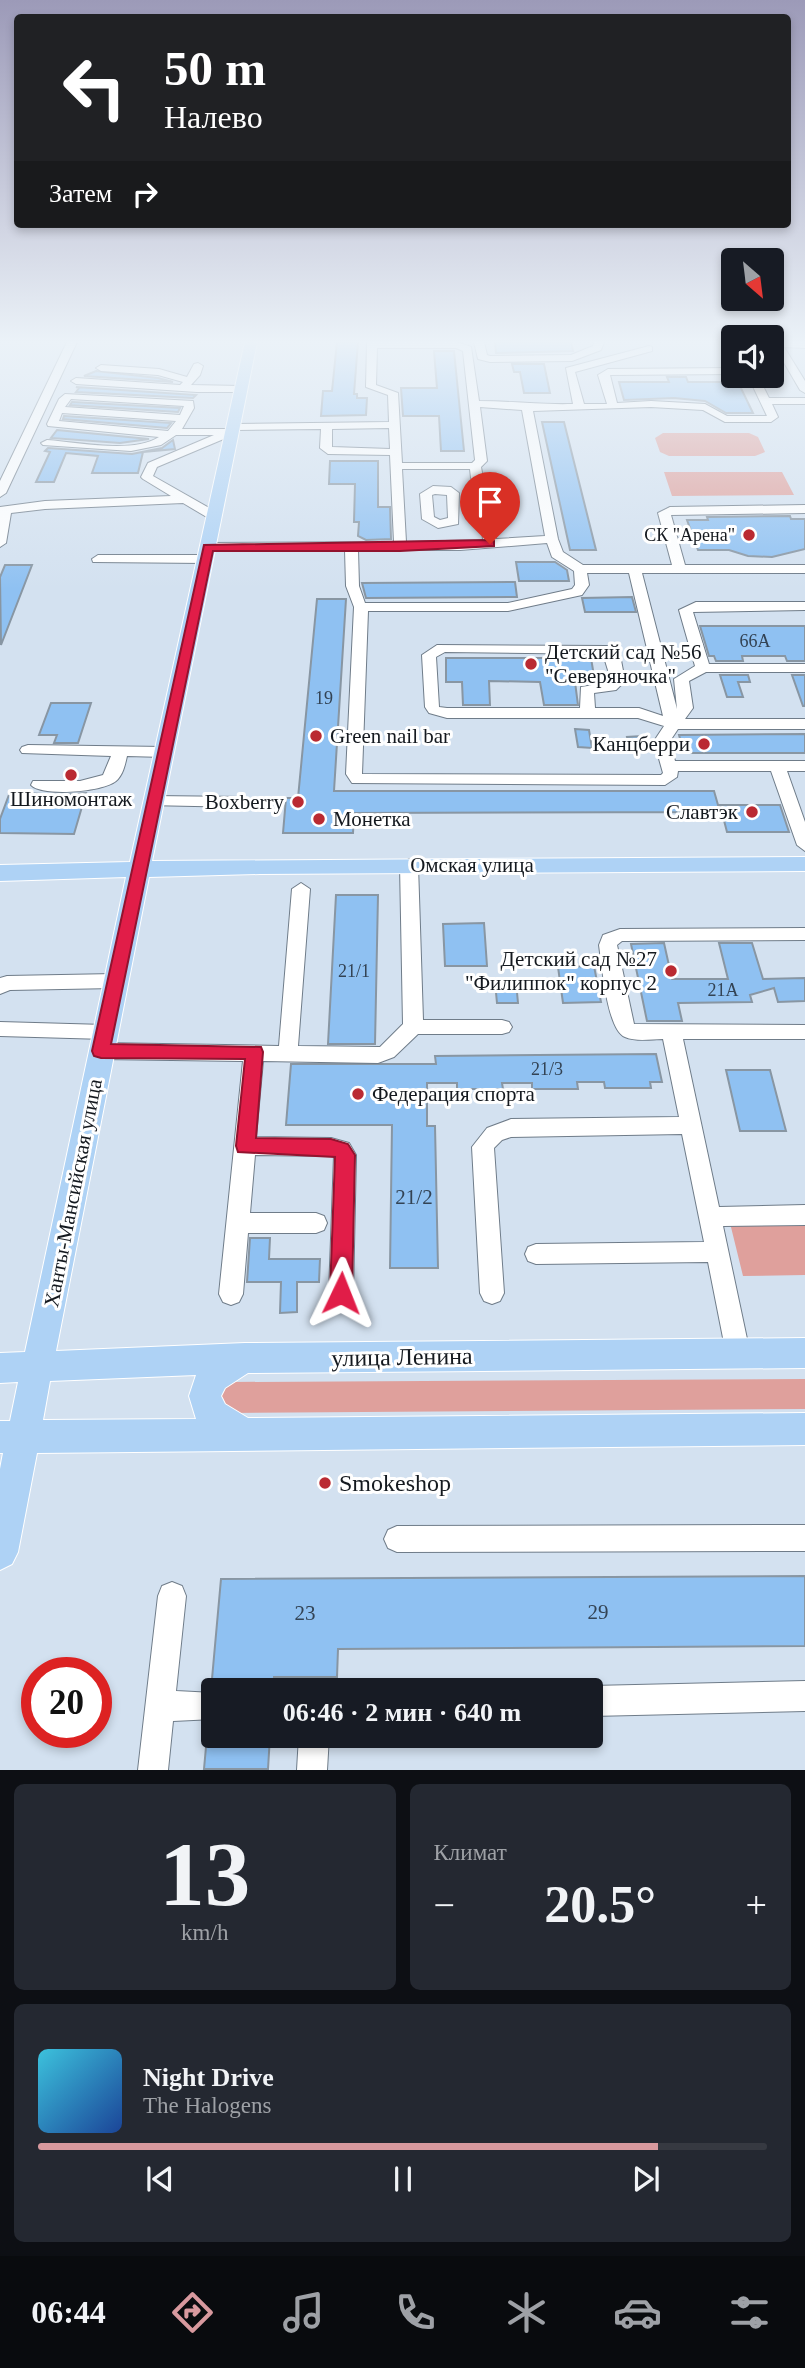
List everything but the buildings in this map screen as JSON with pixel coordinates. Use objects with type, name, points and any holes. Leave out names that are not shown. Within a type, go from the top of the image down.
[{"type":"main road","name":"Ханты-Мансийская улица","points":[[0,1552],[12,1437],[38,1367],[115,981],[234,425]]},
{"type":"main road","name":"Омская улица","points":[[0,873],[409,865],[805,864]]},
{"type":"main road","name":"улица Ленина","points":[[0,1368],[245,1358],[805,1353]]},
{"type":"main road","points":[[244,1433],[212,1418],[206,1408],[205,1395],[216,1372],[245,1358]]},
{"type":"main road","points":[[12,1437],[805,1429]]},
{"type":"street","points":[[0,493],[33,425]]},
{"type":"street","points":[[53,425],[171,433],[394,425],[400,547]]},
{"type":"street","points":[[47,443],[144,445],[162,441],[178,425]]},
{"type":"street","points":[[398,466],[475,466],[481,461],[476,425]]},
{"type":"street","points":[[530,425],[557,554],[580,569],[805,569]]},
{"type":"street","points":[[327,426],[326,447],[332,452],[394,452]]},
{"type":"street","points":[[214,516],[146,477],[152,465],[233,430]]},
{"type":"street","points":[[442,466],[445,490]]},
{"type":"street","points":[[475,466],[477,478],[485,489],[490,544]]},
{"type":"street","points":[[0,543],[3,510],[45,505],[186,499]]},
{"type":"street","points":[[680,569],[664,513],[674,510],[805,509]]},
{"type":"street","points":[[98,559],[352,547],[490,544],[552,539]]},
{"type":"street","points":[[352,547],[351,583],[354,597],[361,607],[354,774],[358,779],[665,780],[670,778],[662,740],[686,708],[681,679],[703,668],[805,668]]},
{"type":"street","points":[[361,607],[516,606],[577,592],[582,585],[580,569]]},
{"type":"street","points":[[635,569],[673,724]]},
{"type":"street","points":[[703,668],[686,610],[689,607],[805,606]]},
{"type":"street","points":[[588,713],[586,690],[611,687],[618,681],[613,655],[607,650],[442,648],[429,655],[432,707],[447,713],[588,713],[643,713],[673,724],[805,724]]},
{"type":"street","points":[[29,750],[164,752]]},
{"type":"street","points":[[39,785],[92,785],[107,780],[113,774],[120,752]]},
{"type":"street","points":[[669,766],[805,766]]},
{"type":"street","points":[[777,766],[805,845]]},
{"type":"street","points":[[153,801],[242,802]]},
{"type":"street","points":[[409,865],[413,1027]]},
{"type":"street","points":[[288,1052],[301,889]]},
{"type":"street","points":[[805,934],[620,935],[610,940],[624,1028],[637,1033],[805,1032]]},
{"type":"street","points":[[0,987],[8,983],[115,981]]},
{"type":"street","points":[[0,1029],[103,1042],[254,1052],[378,1055],[387,1052],[413,1027],[502,1027]]},
{"type":"street","points":[[672,1033],[738,1353]]},
{"type":"street","points":[[231,1294],[254,1052]]},
{"type":"street","points":[[492,1293],[483,1147],[488,1138],[497,1131],[511,1128],[691,1125]]},
{"type":"street","points":[[245,1146],[331,1147],[341,1149],[345,1155],[341,1293]]},
{"type":"street","points":[[710,1217],[805,1215]]},
{"type":"street","points":[[238,1223],[316,1223]]},
{"type":"street","points":[[536,1254],[718,1252]]},
{"type":"street","points":[[397,1539],[805,1538]]},
{"type":"street","points":[[153,1769],[172,1596]]},
{"type":"street","points":[[603,1701],[805,1696]]},
{"type":"street","points":[[160,1706],[201,1706]]},
{"type":"street","points":[[312,1769],[313,1748]]},
{"type":"shaded area","points":[[663,433],[749,433],[758,437],[765,452],[755,456],[669,456],[660,452],[655,438]]},
{"type":"shaded area","points":[[664,472],[782,472],[794,495],[672,496]]},
{"type":"shaded area","points":[[730,1223],[805,1223],[805,1275],[743,1276]]},
{"type":"shaded area","points":[[805,1379],[805,1409],[229,1413],[221,1398],[224,1388],[232,1382]]},
{"type":"place","name":"СК \"Арена\"","points":[[749,535]]},
{"type":"place","name":"Детский сад №56 \"Северяночка\"","points":[[531,664]]},
{"type":"place","name":"Green nail bar","points":[[316,736]]},
{"type":"place","name":"Канцберри","points":[[704,744]]},
{"type":"place","name":"Шиномонтаж","points":[[71,775]]},
{"type":"place","name":"Boxberry","points":[[298,802]]},
{"type":"place","name":"Славтэк","points":[[752,812]]},
{"type":"place","name":"Монетка","points":[[319,819]]},
{"type":"place","name":"Детский сад №27 \"Филиппок\" корпус 2","points":[[671,971]]},
{"type":"place","name":"Федерация спорта","points":[[358,1094]]},
{"type":"place","name":"Smokeshop","points":[[325,1483]]},
{"type":"route","points":[[341,1293],[345,1155],[341,1149],[331,1147],[245,1146],[254,1052],[101,1051],[208,547],[490,544]]}]
